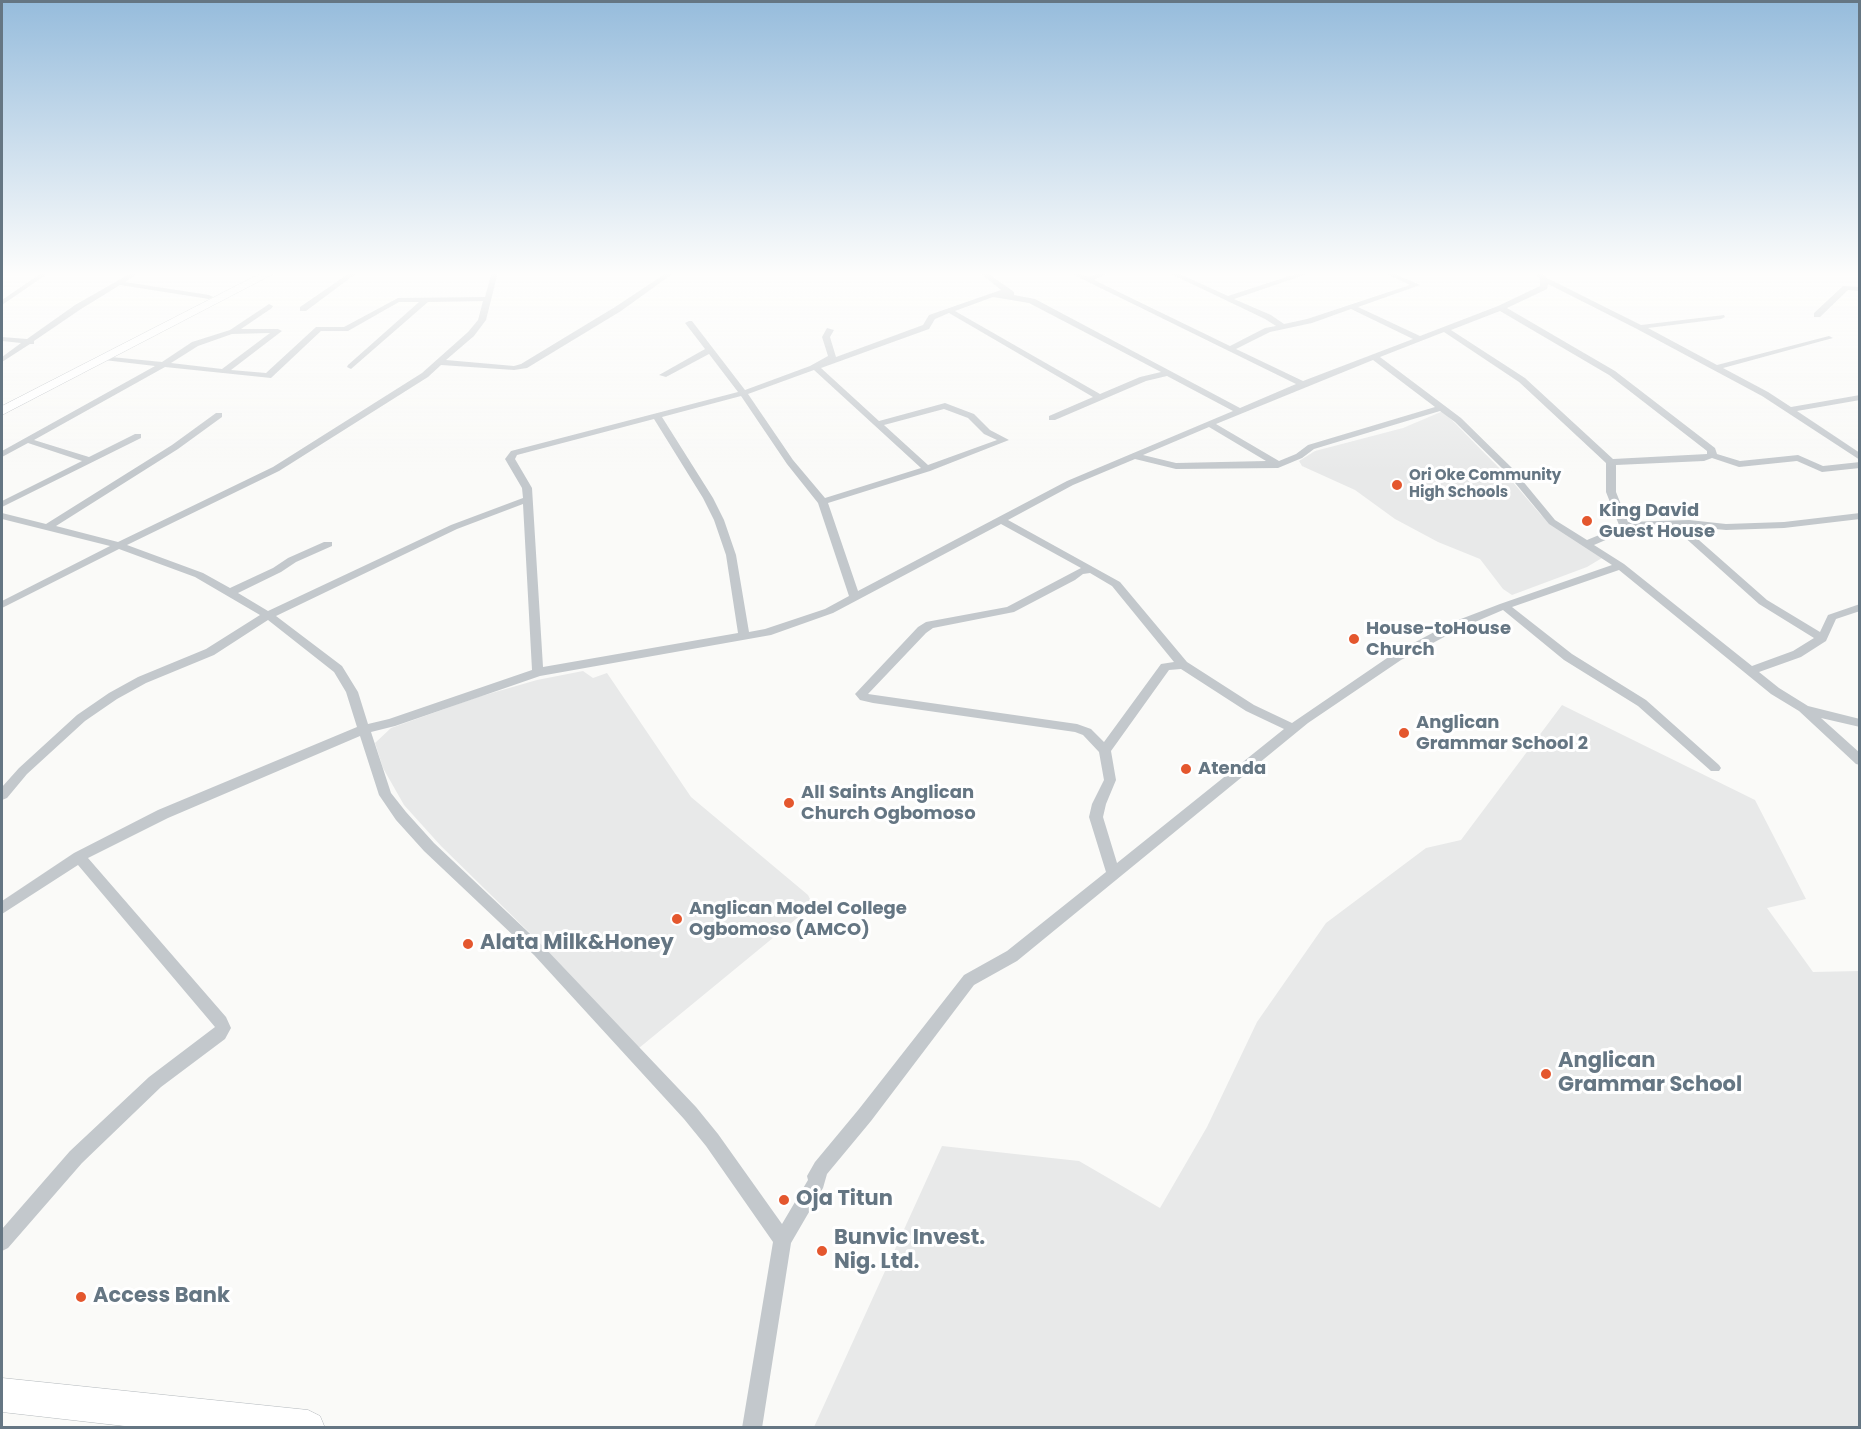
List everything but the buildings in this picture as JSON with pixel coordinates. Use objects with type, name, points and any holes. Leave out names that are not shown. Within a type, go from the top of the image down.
[{"type":"highway","points":[[2,1395],[163,1419],[308,1428]]},
{"type":"main road","points":[[2,403],[128,339]]},
{"type":"main road","points":[[2,411],[142,339]]},
{"type":"street","points":[[4,339],[31,342]]},
{"type":"street","points":[[2,360],[35,339]]},
{"type":"street","points":[[2,454],[163,365],[195,344],[212,339]]},
{"type":"street","points":[[224,370],[267,339]]},
{"type":"street","points":[[104,358],[268,376],[308,339]]},
{"type":"street","points":[[351,367],[383,339]]},
{"type":"street","points":[[2,605],[276,469],[425,375],[463,339]]},
{"type":"street","points":[[439,362],[514,368],[524,366],[569,339]]},
{"type":"street","points":[[701,339],[743,393],[790,462],[823,502],[855,597]]},
{"type":"street","points":[[814,366],[832,357],[826,339]]},
{"type":"street","points":[[538,672],[527,488],[510,459],[514,453],[743,393],[892,339]]},
{"type":"street","points":[[998,339],[1100,398]]},
{"type":"street","points":[[1103,339],[1240,411]]},
{"type":"street","points":[[1209,339],[1303,384]]},
{"type":"street","points":[[1230,349],[1253,339]]},
{"type":"street","points":[[2,908],[79,857],[163,814],[364,729],[391,723],[538,672],[767,632],[829,611],[1070,483],[1303,384],[1421,339]]},
{"type":"street","points":[[1458,339],[1522,380],[1611,462],[1704,458],[1712,455],[1739,464],[1798,458],[1822,469],[1860,465]]},
{"type":"street","points":[[1553,339],[1612,373],[1712,450],[1712,455]]},
{"type":"street","points":[[1662,339],[1791,410],[1860,457]]},
{"type":"street","points":[[1716,368],[1826,339]]},
{"type":"street","points":[[663,375],[710,350]]},
{"type":"street","points":[[1374,357],[1458,420],[1509,470],[1552,522],[1620,566],[1775,692],[1803,708],[1860,761]]},
{"type":"street","points":[[814,366],[927,469]]},
{"type":"street","points":[[1052,418],[1143,379],[1169,373]]},
{"type":"street","points":[[1791,410],[1860,397]]},
{"type":"street","points":[[823,502],[927,469],[1005,440],[987,432],[966,413],[945,406],[878,424]]},
{"type":"street","points":[[1134,456],[1176,466],[1283,465],[1311,447],[1441,408]]},
{"type":"street","points":[[46,528],[176,447],[219,414]]},
{"type":"street","points":[[656,415],[708,498],[719,520],[731,555],[744,636]]},
{"type":"street","points":[[1209,424],[1272,464]]},
{"type":"street","points":[[2,504],[138,436]]},
{"type":"street","points":[[26,440],[89,460]]},
{"type":"street","points":[[1611,462],[1611,492],[1624,525]]},
{"type":"street","points":[[2,795],[23,771],[93,708],[142,680],[210,652],[268,615],[454,527],[528,499]]},
{"type":"street","points":[[2,516],[119,545],[188,570],[268,615],[338,669],[352,692],[385,795],[401,816],[429,847],[539,951],[690,1113],[712,1140],[782,1240]]},
{"type":"street","points":[[1624,525],[1675,524],[1726,527],[1784,525],[1860,516]]},
{"type":"street","points":[[1000,520],[1079,567],[1092,569],[1116,584],[1183,665],[1250,708],[1294,729]]},
{"type":"street","points":[[1675,524],[1763,602],[1822,638]]},
{"type":"street","points":[[1587,544],[1620,531],[1624,525]]},
{"type":"street","points":[[229,593],[328,544]]},
{"type":"street","points":[[751,1426],[782,1240],[817,1182],[816,1176],[969,980],[1012,956],[1294,729],[1397,657],[1449,628],[1504,606],[1620,566]]},
{"type":"street","points":[[1079,567],[1071,578],[1010,610],[930,625],[922,630],[861,693],[864,697],[873,699],[1077,728],[1087,732],[1105,750],[1110,780],[1096,817],[1113,874]]},
{"type":"street","points":[[1504,606],[1568,657],[1642,703],[1714,768]]},
{"type":"street","points":[[1750,671],[1797,654],[1822,638],[1832,617],[1860,607]]},
{"type":"street","points":[[1105,750],[1165,667],[1183,665]]},
{"type":"street","points":[[1803,708],[1860,723]]},
{"type":"street","points":[[2,1242],[76,1157],[155,1082],[219,1034],[223,1028],[221,1022],[79,857]]},
{"type":"shaded area","name":"Ori Oke Community High Schools","points":[[1443,411],[1511,480],[1541,515],[1602,558],[1587,567],[1512,595],[1503,589],[1480,559],[1438,542],[1395,519],[1355,490],[1302,466],[1299,461],[1315,451],[1403,428]]},
{"type":"shaded area","points":[[583,671],[593,678],[607,673],[691,797],[808,895],[813,905],[639,1048],[596,1006],[538,941],[441,846],[404,805],[383,768],[375,743],[391,728],[478,697],[537,680]]},
{"type":"shaded area","name":"Anglican Grammar School","points":[[1562,705],[1755,800],[1806,899],[1767,908],[1813,972],[1859,971],[1859,1427],[814,1427],[942,1146],[1079,1161],[1160,1208],[1207,1127],[1257,1022],[1326,923],[1426,848],[1461,840]]},
{"type":"place","name":"Ori Oke Community High Schools","points":[[1397,485]]},
{"type":"place","name":"King David Guest House","points":[[1587,521]]},
{"type":"place","name":"House-toHouse Church","points":[[1354,639]]},
{"type":"place","name":"Anglican Grammar School 2","points":[[1404,733]]},
{"type":"place","name":"Atenda","points":[[1186,769]]},
{"type":"place","name":"All Saints Anglican Church Ogbomoso","points":[[789,803]]},
{"type":"place","name":"Anglican Model College Ogbomoso (AMCO)","points":[[677,919]]},
{"type":"place","name":"Alata Milk&Honey","points":[[468,944]]},
{"type":"place","name":"Anglican Grammar School","points":[[1546,1074]]},
{"type":"place","name":"Oja Titun","points":[[784,1200]]},
{"type":"place","name":"Bunvic Invest. Nig. Ltd.","points":[[822,1251]]},
{"type":"place","name":"Access Bank","points":[[81,1297]]}]
